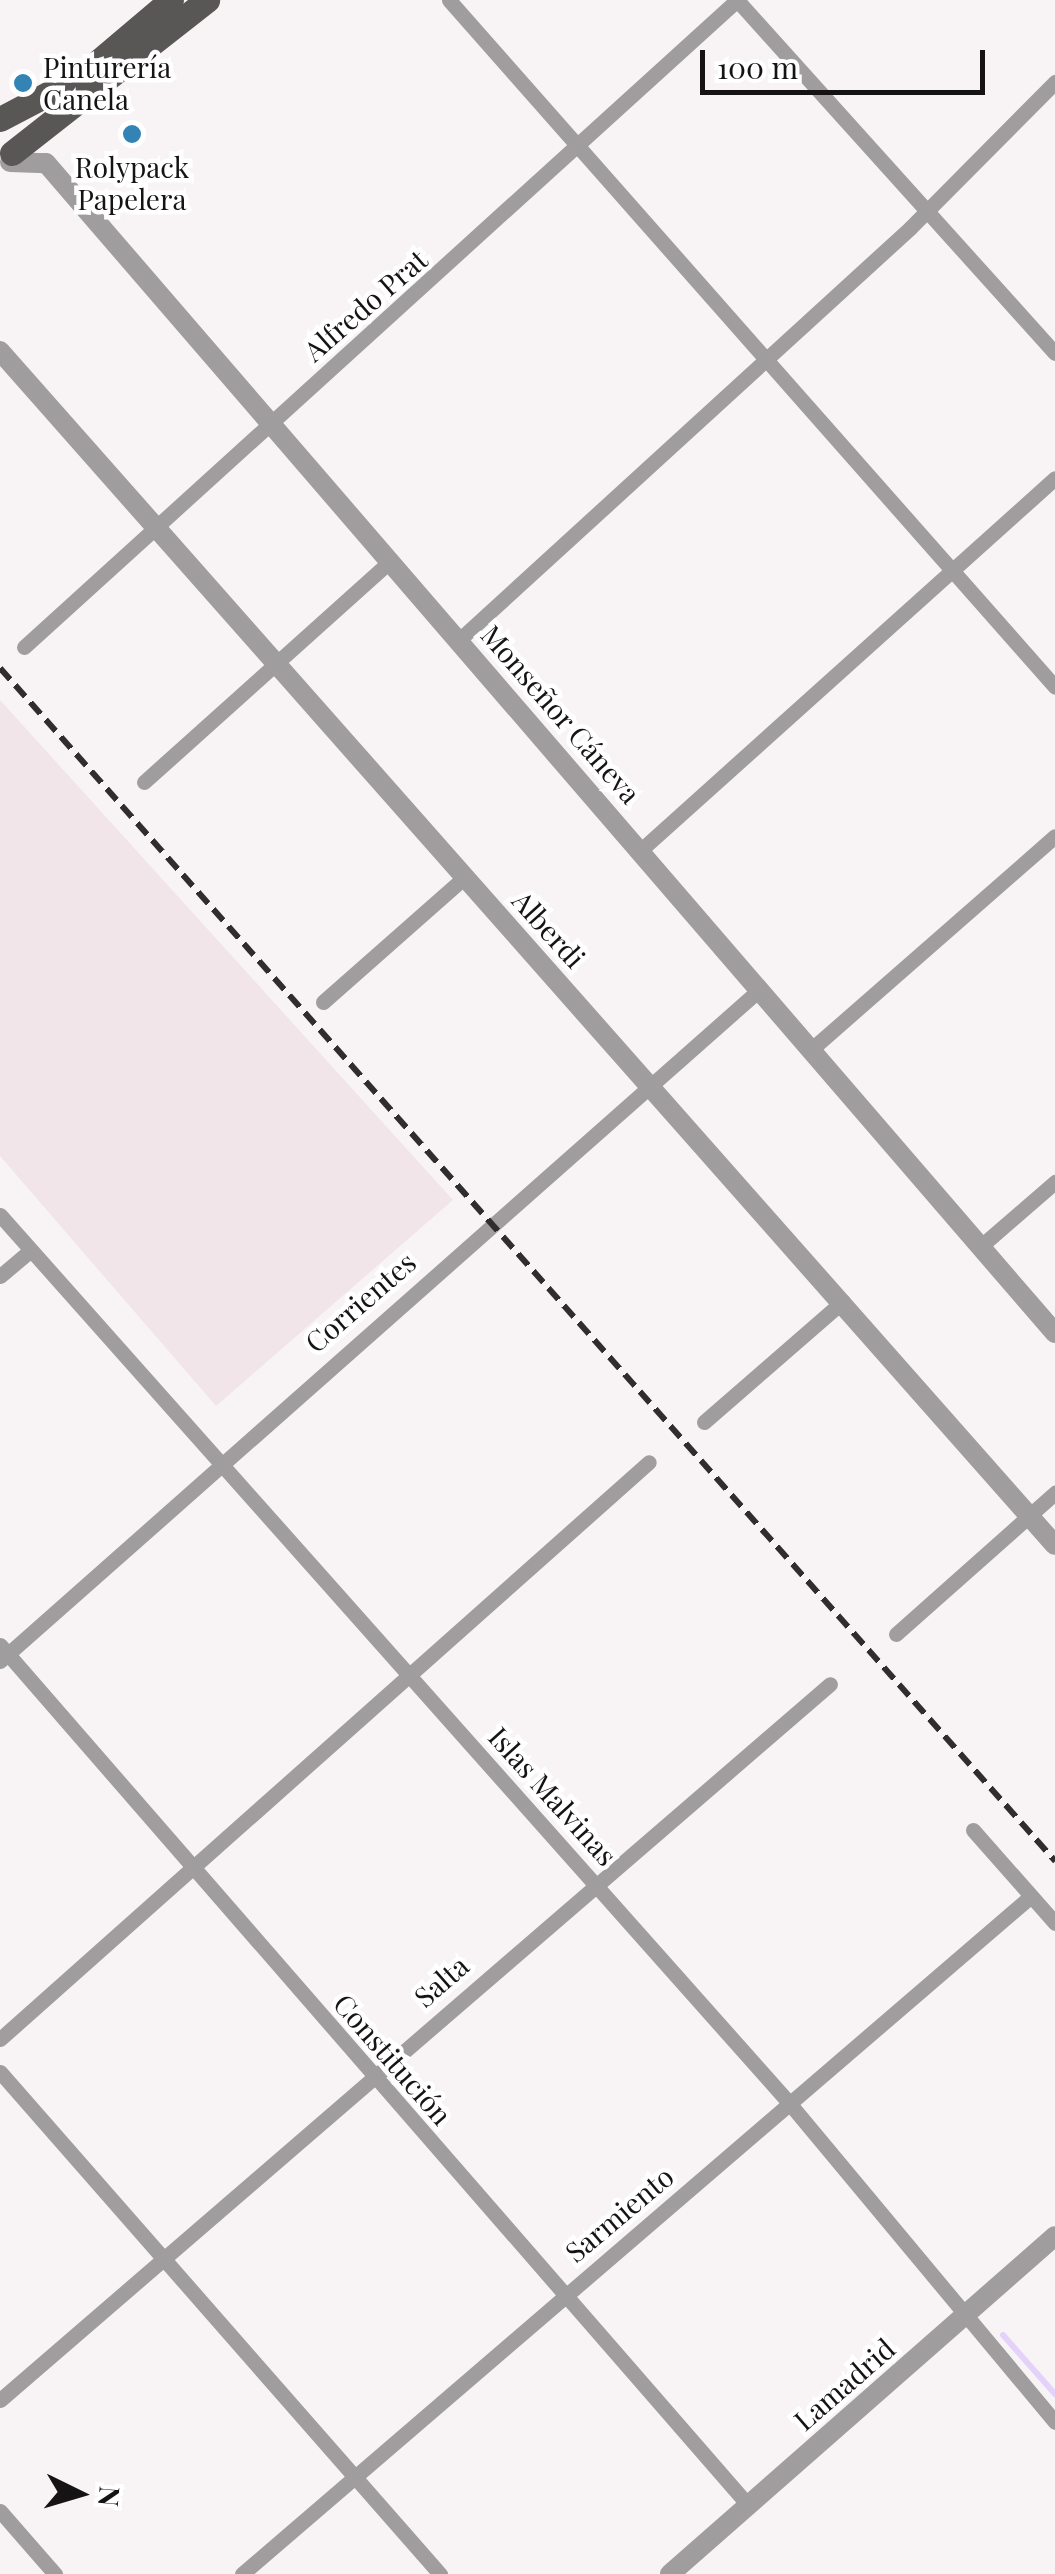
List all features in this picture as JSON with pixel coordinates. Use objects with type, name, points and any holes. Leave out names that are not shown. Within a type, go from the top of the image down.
[{"type":"main road","points":[[171,0],[80,77],[0,121],[7,163],[207,0]]},
{"type":"street","points":[[449,0],[1055,687]]},
{"type":"street","points":[[737,0],[923,211],[1055,353]]},
{"type":"street","name":"Alfredo Prat","points":[[24,647],[268,424],[580,150],[737,0]]},
{"type":"street","points":[[459,640],[768,358],[1055,82]]},
{"type":"street","name":"Monseñor Cáneva","points":[[7,163],[46,163],[268,424],[814,1047],[1055,1334]]},
{"type":"street","name":"Alberdi","points":[[0,351],[158,525],[1055,1545]]},
{"type":"street","points":[[642,850],[1055,478]]},
{"type":"street","points":[[144,782],[389,562]]},
{"type":"street","points":[[814,1047],[1055,836]]},
{"type":"street","points":[[322,1002],[466,876]]},
{"type":"street","name":"Corrientes","points":[[3,1653],[219,1458],[760,989]]},
{"type":"street","points":[[981,1246],[1055,1182]]},
{"type":"street","name":"Islas Malvinas","points":[[0,1215],[790,2104],[968,2312],[1055,2422]]},
{"type":"street","points":[[0,1276],[31,1250]]},
{"type":"street","points":[[704,1422],[842,1301]]},
{"type":"street","points":[[0,2039],[648,1462]]},
{"type":"street","points":[[896,1634],[1055,1493]]},
{"type":"street","name":"Constitución","points":[[3,1653],[194,1866],[748,2506]]},
{"type":"street","name":"Salta","points":[[0,2400],[595,1881],[830,1684]]},
{"type":"street","points":[[973,1830],[1055,1922]]},
{"type":"street","name":"Sarmiento","points":[[242,2574],[564,2293],[1031,1896]]},
{"type":"street","points":[[0,2072],[440,2574]]},
{"type":"street","name":"Lamadrid","points":[[670,2574],[1055,2236]]},
{"type":"street","points":[[0,2512],[55,2574]]},
{"type":"shaded area","points":[[0,700],[453,1200],[216,1406],[0,1156]]},
{"type":"waterway","points":[[1003,2335],[1055,2394]]},
{"type":"railway","points":[[0,668],[1055,1861]]},
{"type":"place","name":"Pinturería Canela","points":[[23,83]]},
{"type":"place","name":"Rolypack Papelera","points":[[132,134]]}]
